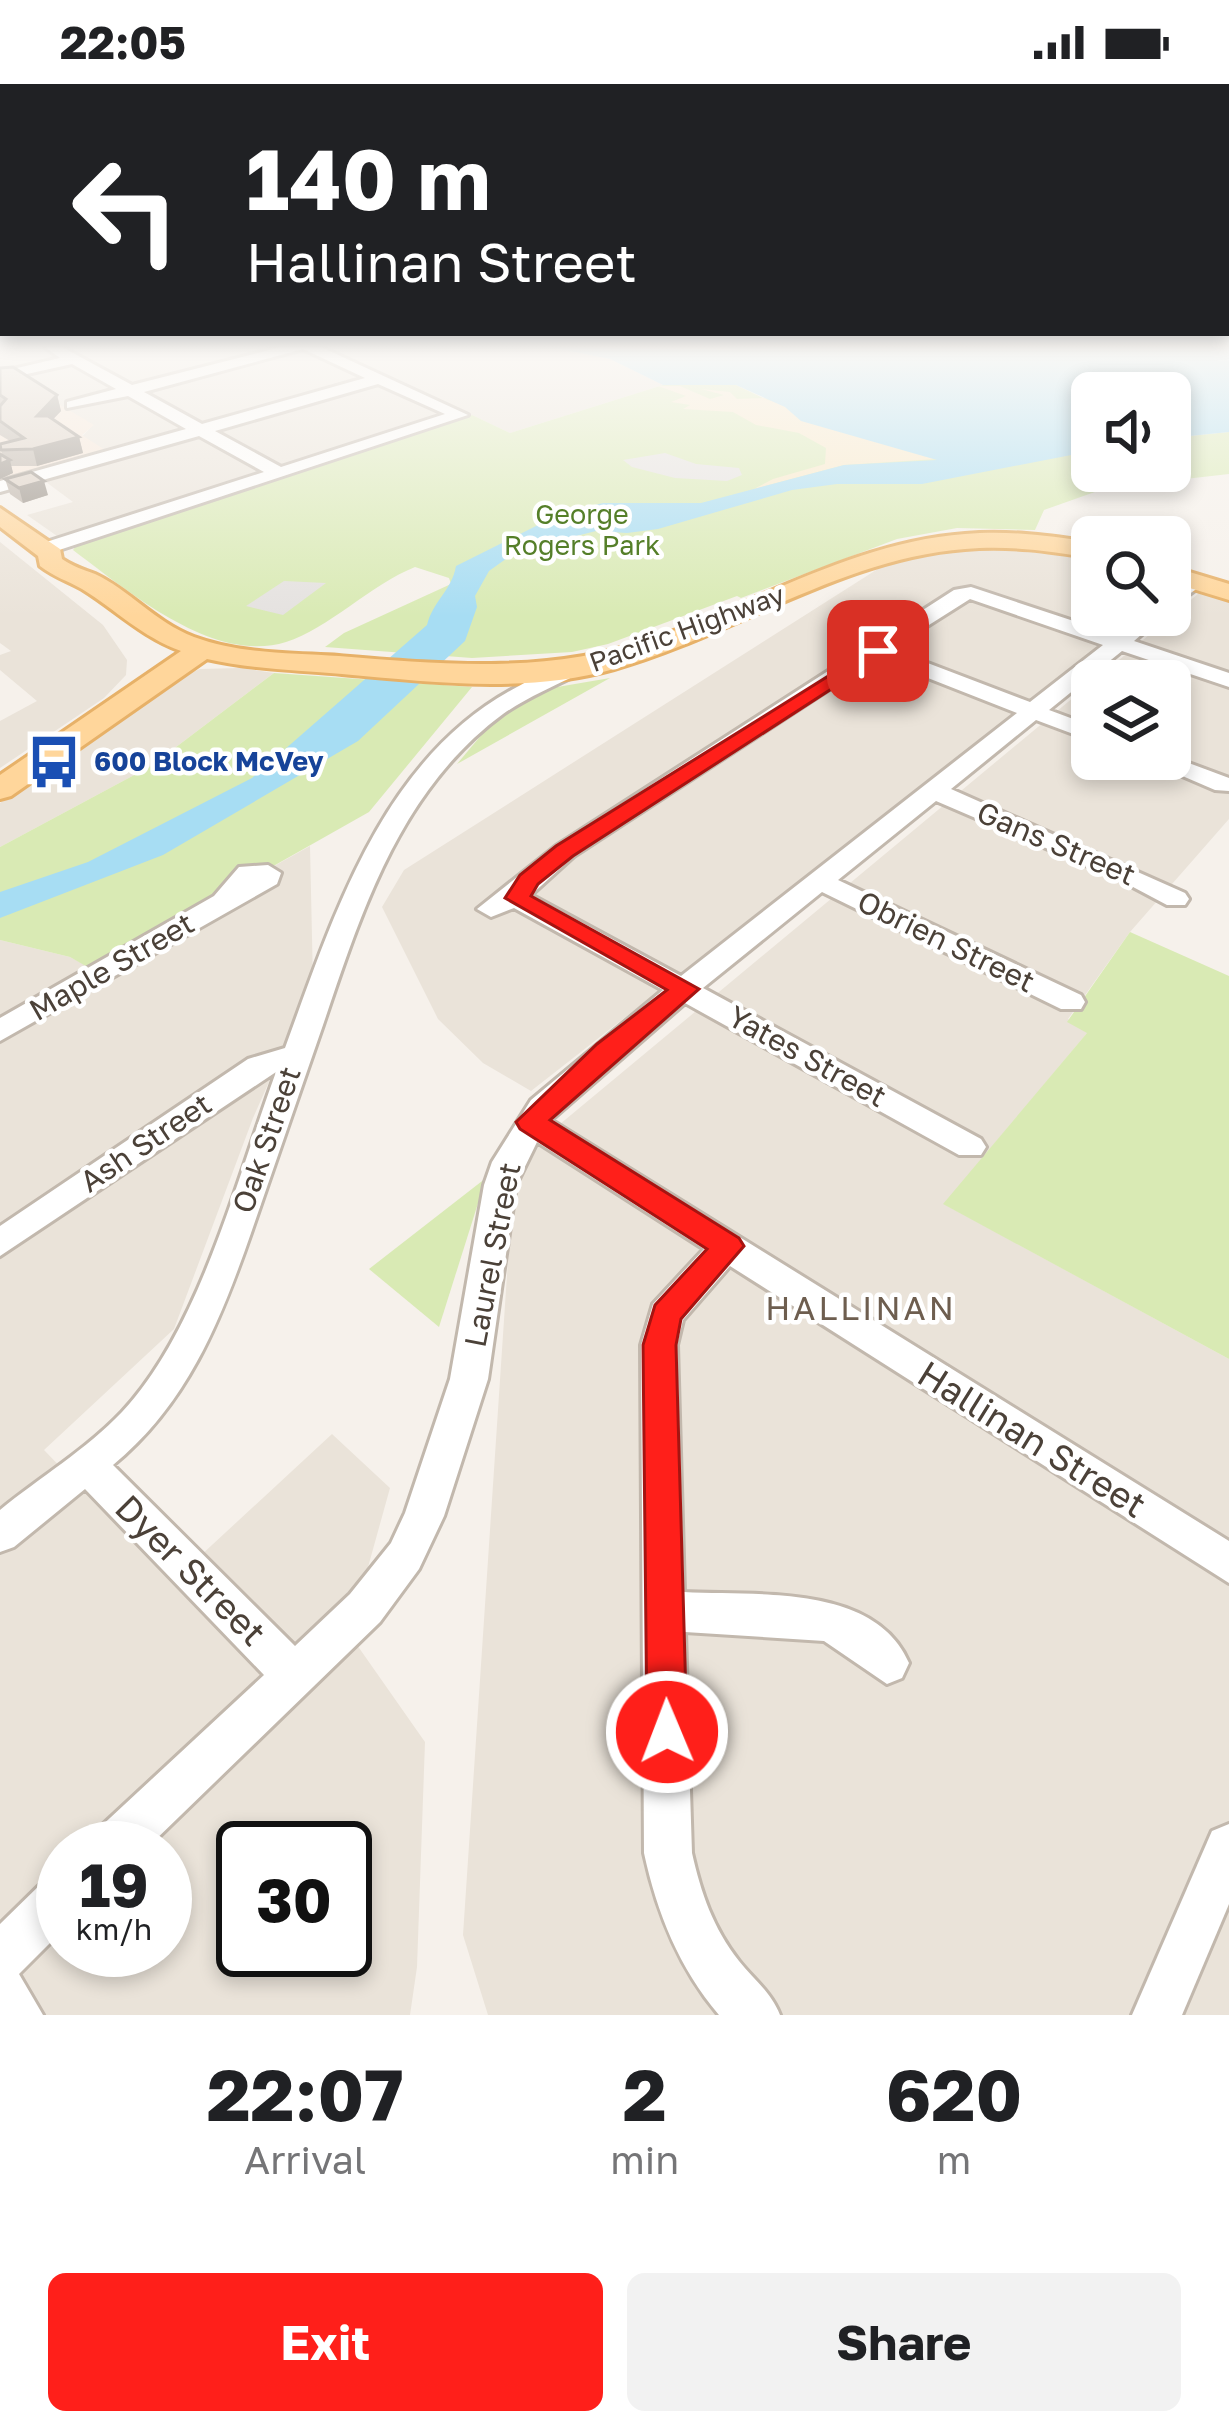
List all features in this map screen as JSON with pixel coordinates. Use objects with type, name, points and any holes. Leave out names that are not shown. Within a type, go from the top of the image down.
[{"type":"main road","name":"Pacific Highway","points":[[0,515],[47,551],[49,561],[64,572],[87,580],[163,634],[202,649],[483,676],[568,670],[645,650],[931,543],[1017,537],[1071,546]]},
{"type":"main road","points":[[1191,580],[1229,592]]},
{"type":"main road","points":[[118,706],[142,664],[131,634],[134,615]]},
{"type":"main road","points":[[0,789],[202,649]]},
{"type":"street","points":[[0,487],[173,437]]},
{"type":"street","points":[[215,437],[280,474]]},
{"type":"street","points":[[47,551],[394,437]]},
{"type":"street","points":[[878,651],[966,592],[1229,680]]},
{"type":"street","name":"Laurel Street","points":[[141,1821],[384,1586],[424,1516],[469,1379],[500,1185],[530,1122],[607,1050],[1128,636]]},
{"type":"street","points":[[878,651],[1071,725]]},
{"type":"street","name":"Yates Street","points":[[878,651],[565,851],[504,903],[686,989],[970,1148]]},
{"type":"street","name":"Oak Street","points":[[0,1534],[149,1408],[188,1348],[210,1300],[370,860],[421,787],[491,712],[568,670]]},
{"type":"street","points":[[483,676],[495,695],[491,712]]},
{"type":"street","points":[[1191,772],[1224,784]]},
{"type":"street","name":"Gans Street","points":[[934,791],[1127,873],[1176,899]]},
{"type":"street","name":"Obrien Street","points":[[820,881],[1071,1002]]},
{"type":"street","name":"Maple Street","points":[[0,1031],[224,902]]},
{"type":"street","name":"Ash Street","points":[[0,1243],[259,1066],[297,1055]]},
{"type":"street","name":"Hallinan Street","points":[[530,1122],[1229,1564]]},
{"type":"street","points":[[728,1246],[666,1314],[659,1345],[668,1853],[677,1899],[712,1970],[755,2015]]},
{"type":"street","name":"Dyer Street","points":[[87,1465],[295,1676]]},
{"type":"street","points":[[666,1611],[825,1621],[853,1632],[886,1663]]},
{"type":"street","points":[[1157,2015],[1229,1847]]},
{"type":"street","points":[[0,1958],[36,1923]]},
{"type":"street","points":[[0,1990],[18,2015]]},
{"type":"shaded area","points":[[0,437],[85,437],[108,452],[0,483]]},
{"type":"shaded area","points":[[82,437],[374,437],[57,536],[27,515],[73,502],[42,479]]},
{"type":"shaded area","points":[[665,453],[696,464],[739,468],[742,475],[727,481],[675,478],[632,467],[623,460]]},
{"type":"shaded area","points":[[0,542],[103,625],[127,660],[126,675],[104,698],[0,768],[0,721],[37,701],[0,670],[0,655],[11,651],[0,643]]},
{"type":"shaded area","points":[[979,543],[1071,554],[1071,636],[1112,636],[1082,660],[1071,660],[1071,668],[531,1091],[483,1063],[438,1019],[382,907],[404,870],[884,565],[929,548]]},
{"type":"shaded area","points":[[284,581],[326,583],[283,615],[246,606]]},
{"type":"shaded area","points":[[1205,588],[1229,596],[1229,819],[1130,932],[1068,1019],[1088,1032],[944,1204],[1229,1359],[1229,2015],[488,2015],[463,1935],[511,1215],[524,1154],[1071,699],[1071,780],[1191,780],[1191,660],[1119,660],[1148,636],[1191,636],[1191,600]]},
{"type":"shaded area","points":[[200,669],[274,673],[151,766],[0,847],[0,803],[178,678]]},
{"type":"shaded area","points":[[310,846],[313,983],[253,1118],[174,1329],[44,1450],[172,1582],[332,1434],[390,1488],[365,1578],[107,1821],[36,1821],[36,1887],[0,1921],[0,940],[70,957],[91,968]]},
{"type":"shaded area","points":[[357,1645],[425,1742],[417,1967],[410,2015],[0,2015],[0,1994],[36,1959],[36,1977],[192,1977],[192,1821],[177,1821]]},
{"type":"green space","name":"George Rogers Park","points":[[404,437],[1020,437],[1071,445],[1071,492],[1095,492],[1044,510],[1035,530],[957,528],[897,539],[608,644],[572,652],[472,658],[325,647],[344,633],[451,584],[449,578],[415,567],[302,636],[258,646],[230,643],[173,620],[73,550],[78,543]]},
{"type":"green space","name":"George Rogers Park","points":[[1191,437],[1229,437],[1229,474],[1191,478]]},
{"type":"green space","points":[[274,673],[472,687],[369,812],[91,969],[70,957],[0,940],[0,847],[151,766]]},
{"type":"green space","points":[[610,678],[457,764],[499,714],[534,691]]},
{"type":"green space","points":[[1130,932],[1229,976],[1229,1359],[943,1204],[1087,1033],[1067,1022]]},
{"type":"green space","points":[[486,1178],[439,1327],[369,1269]]},
{"type":"sand","points":[[806,437],[875,437],[937,459],[844,465],[754,489],[825,464],[826,448]]},
{"type":"water","points":[[857,437],[1071,437],[1071,455],[922,484],[837,484],[792,490],[658,529],[596,531],[517,551],[489,571],[475,596],[477,607],[465,641],[358,741],[163,855],[0,918],[0,892],[88,862],[252,778],[427,625],[456,566],[562,513],[603,503],[701,503],[844,465],[937,460]]},
{"type":"building","points":[[79,437],[33,449],[1,450],[0,444],[24,438]]},
{"type":"building","points":[[31,472],[44,481],[19,488],[5,479]]},
{"type":"place","name":"600 Block McVey","points":[[54,762]]},
{"type":"district","name":"HALLINAN","points":[[861,1308]]},
{"type":"route","points":[[667,1732],[659,1345],[666,1314],[728,1246],[530,1122],[607,1050],[686,989],[518,898],[529,880],[565,851],[878,651]]}]
